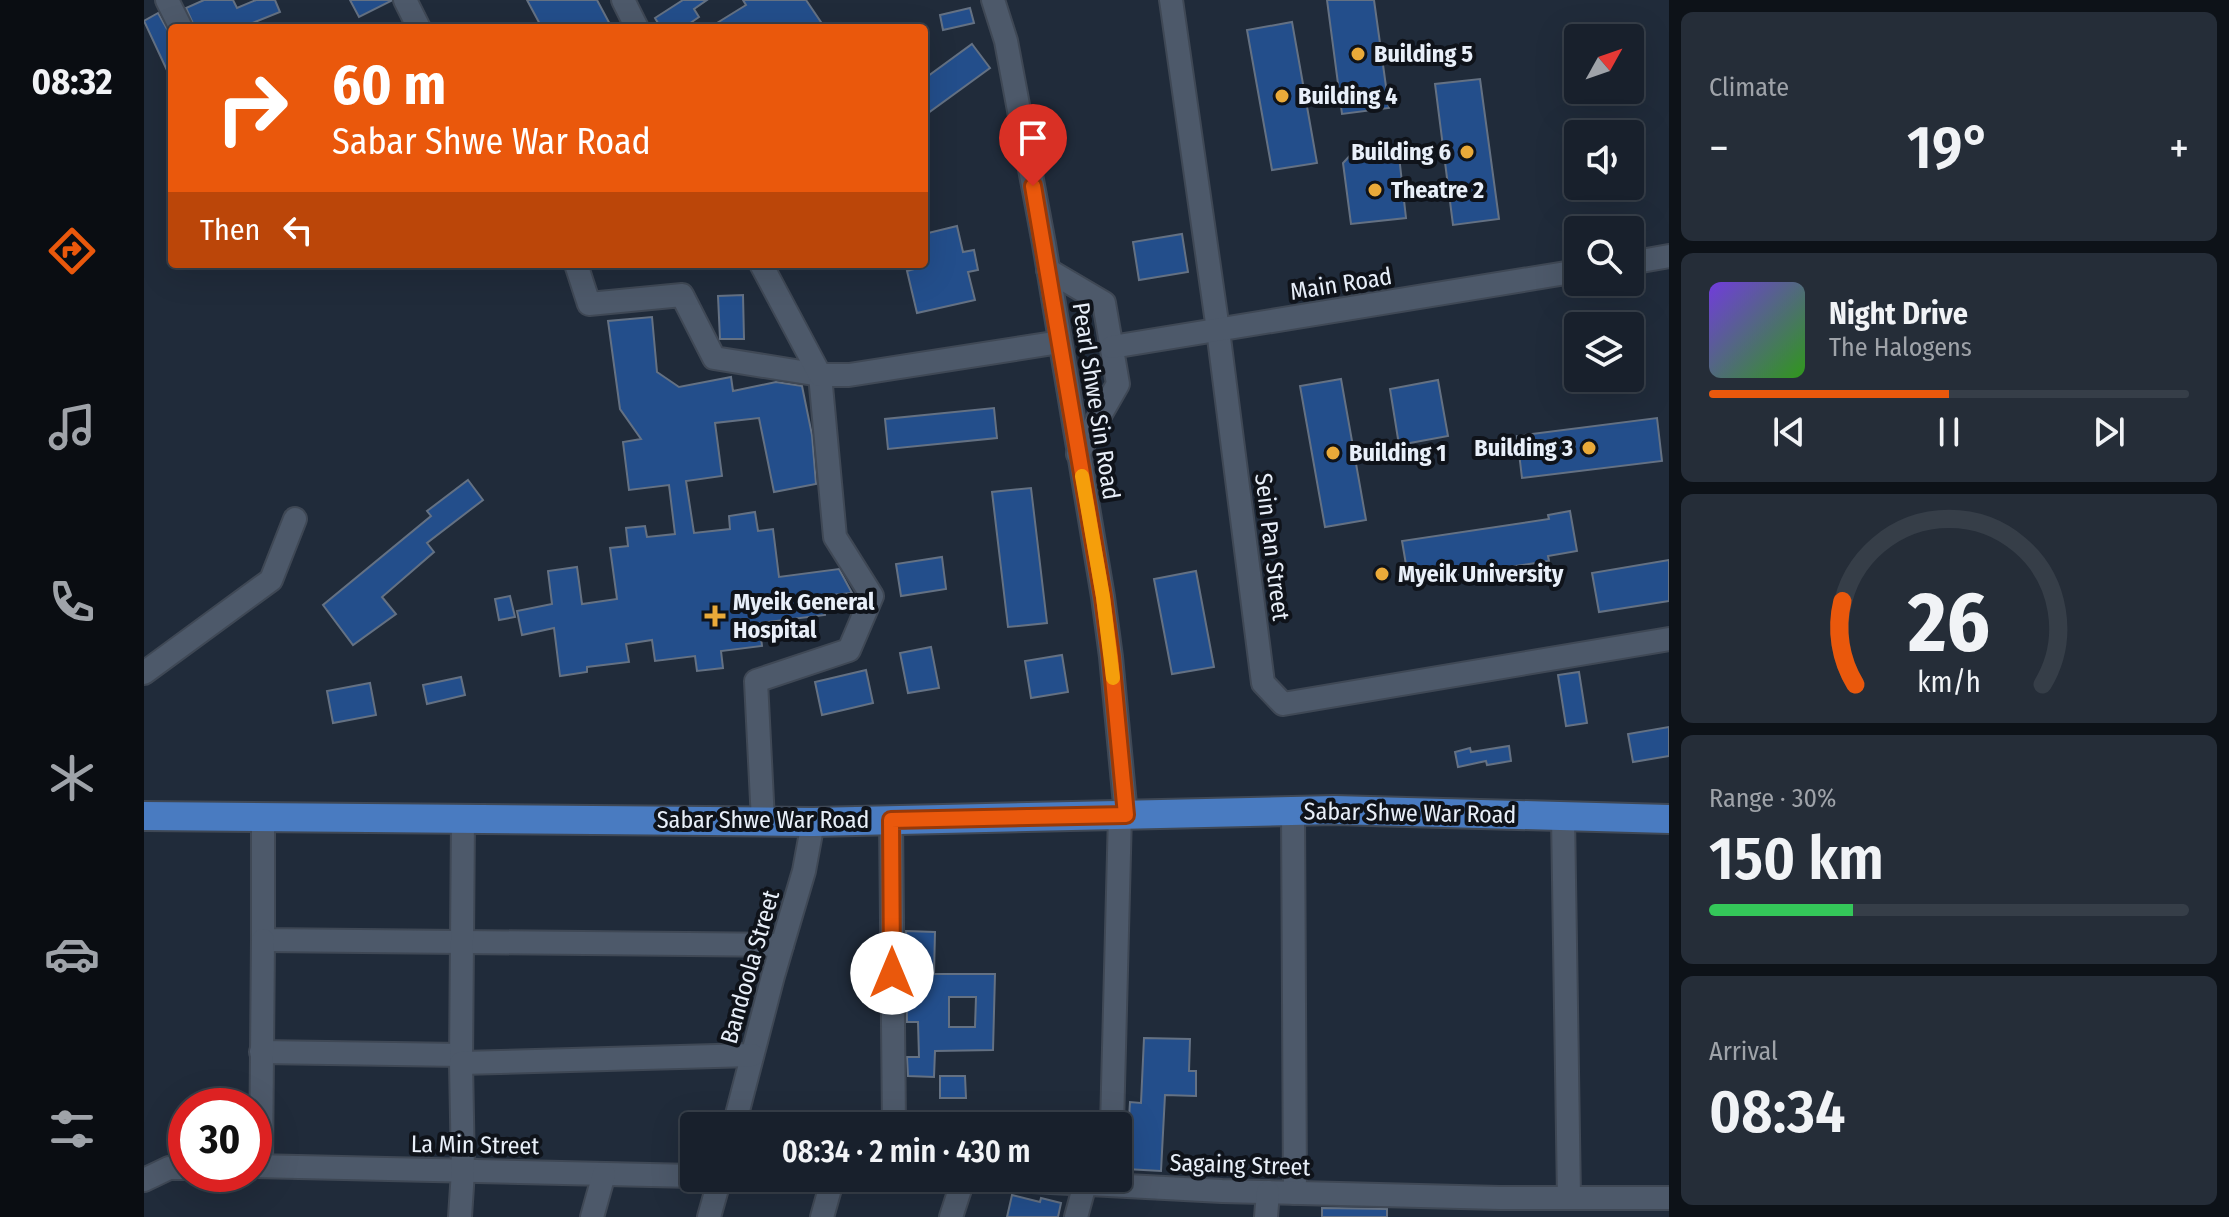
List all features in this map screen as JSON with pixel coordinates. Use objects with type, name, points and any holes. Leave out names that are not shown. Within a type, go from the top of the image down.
[{"type":"main road","name":"Sabar Shwe War Road","points":[[144,816],[813,822],[1293,811],[1669,819]]},
{"type":"street","points":[[167,0],[179,24]]},
{"type":"street","points":[[405,0],[417,24]]},
{"type":"street","points":[[623,0],[635,24]]},
{"type":"street","name":"Pearl Shwe Sin Road","points":[[993,0],[1006,41],[1048,270],[1111,657],[1123,814],[1112,1112]]},
{"type":"street","name":"Sein Pan Street","points":[[1171,0],[1218,330],[1263,683],[1283,704],[1669,639]]},
{"type":"street","points":[[1644,260],[1669,256]]},
{"type":"street","points":[[577,268],[589,304],[682,295],[714,358],[820,375],[849,375],[1060,342]]},
{"type":"street","points":[[763,268],[820,375],[835,537],[872,596],[849,650],[756,681],[763,821]]},
{"type":"street","points":[[1048,270],[1104,303],[1112,347],[1118,384],[1078,454]]},
{"type":"street","name":"Main Road","points":[[1112,347],[1564,273]]},
{"type":"street","points":[[144,673],[271,580],[295,519]]},
{"type":"street","points":[[1293,811],[1295,1193]]},
{"type":"street","points":[[1563,816],[1569,1198]]},
{"type":"street","points":[[260,1088],[263,817]]},
{"type":"street","points":[[460,1217],[463,1171],[463,818]]},
{"type":"street","points":[[891,820],[894,1112]]},
{"type":"street","name":"Bandoola Street","points":[[738,1112],[804,871],[813,822]]},
{"type":"street","points":[[263,940],[782,945]]},
{"type":"street","points":[[261,1052],[461,1059],[752,1055]]},
{"type":"street","name":"La Min Street","points":[[272,1166],[680,1176]]},
{"type":"street","points":[[144,1180],[168,1168]]},
{"type":"street","points":[[592,1217],[604,1174]]},
{"type":"street","name":"Sagaing Street","points":[[1132,1183],[1268,1192],[1569,1198],[1659,1204]]},
{"type":"street","points":[[709,1217],[716,1192]]},
{"type":"street","points":[[822,1217],[829,1192]]},
{"type":"street","points":[[951,1217],[959,1192]]},
{"type":"street","points":[[1076,1217],[1083,1192]]},
{"type":"street","points":[[1266,1217],[1268,1192]]},
{"type":"building","points":[[204,0],[233,0],[237,8],[256,0],[275,0],[280,12],[250,24],[193,24],[186,8]]},
{"type":"building","points":[[350,0],[391,0],[391,1],[359,17]]},
{"type":"building","points":[[527,0],[597,0],[610,24],[540,24]]},
{"type":"building","points":[[683,0],[707,0],[694,9],[699,17],[689,24],[659,24],[655,18]]},
{"type":"building","points":[[743,0],[806,0],[822,24],[715,24],[746,5]]},
{"type":"building","name":"Building 5","points":[[1327,0],[1374,0],[1389,108],[1342,114]]},
{"type":"building","points":[[970,8],[974,23],[943,30],[940,15]]},
{"type":"building","points":[[158,13],[168,31],[168,72],[144,21]]},
{"type":"building","name":"Building 4","points":[[1292,22],[1317,163],[1272,170],[1247,30]]},
{"type":"building","points":[[972,44],[990,68],[928,113],[928,76]]},
{"type":"building","name":"Building 6","points":[[1480,79],[1499,219],[1453,225],[1435,84]]},
{"type":"building","name":"Theatre 2","points":[[1387,145],[1399,156],[1406,218],[1351,224],[1343,163],[1356,149]]},
{"type":"building","points":[[957,226],[963,252],[974,250],[978,270],[968,272],[975,300],[917,313],[907,271],[928,268],[928,233]]},
{"type":"building","points":[[1182,234],[1188,272],[1139,280],[1133,242]]},
{"type":"building","points":[[743,295],[744,339],[720,339],[718,296]]},
{"type":"building","points":[[652,317],[657,372],[679,387],[731,377],[733,391],[776,382],[802,386],[812,435],[816,484],[774,492],[759,418],[715,423],[722,476],[686,481],[694,533],[730,529],[729,516],[755,512],[758,531],[773,529],[779,577],[839,569],[852,593],[823,596],[825,615],[759,623],[762,646],[721,651],[723,668],[697,671],[695,656],[655,661],[652,640],[626,644],[629,662],[587,667],[587,672],[560,676],[554,628],[522,635],[517,611],[552,604],[548,571],[577,567],[582,604],[617,599],[610,548],[628,546],[626,528],[645,526],[647,537],[675,534],[669,485],[629,490],[623,442],[641,439],[620,409],[608,321]]},
{"type":"building","name":"Building 1","points":[[1341,379],[1366,520],[1325,527],[1300,386]]},
{"type":"building","points":[[1438,380],[1448,436],[1399,445],[1390,389]]},
{"type":"building","points":[[994,408],[997,438],[888,449],[885,419]]},
{"type":"building","name":"Building 3","points":[[1657,418],[1662,461],[1522,478],[1517,436]]},
{"type":"building","points":[[468,480],[483,500],[427,543],[434,552],[382,597],[396,614],[353,645],[323,605],[431,516],[427,511]]},
{"type":"building","points":[[1031,488],[1047,623],[1008,627],[992,492]]},
{"type":"building","points":[[1570,511],[1577,551],[1548,556],[1549,561],[1409,582],[1402,541],[1549,519],[1548,515]]},
{"type":"building","points":[[942,557],[946,589],[901,596],[896,564]]},
{"type":"building","points":[[1669,560],[1669,601],[1599,612],[1592,573]]},
{"type":"building","points":[[1196,571],[1214,667],[1172,674],[1154,579]]},
{"type":"building","points":[[510,596],[515,617],[499,620],[495,599]]},
{"type":"building","points":[[931,647],[939,688],[908,693],[900,653]]},
{"type":"building","points":[[1062,655],[1068,692],[1031,698],[1025,661]]},
{"type":"building","points":[[866,670],[873,703],[822,715],[815,682]]},
{"type":"building","points":[[1579,672],[1587,723],[1566,726],[1558,675]]},
{"type":"building","points":[[461,677],[465,695],[427,704],[423,685]]},
{"type":"building","points":[[370,683],[376,715],[333,723],[327,691]]},
{"type":"building","points":[[1669,727],[1669,756],[1633,762],[1628,734]]},
{"type":"building","points":[[1509,746],[1511,761],[1487,765],[1486,761],[1458,767],[1455,752]]},
{"type":"building","points":[[906,931],[935,932],[934,974],[995,974],[993,1050],[935,1051],[934,1077],[908,1076],[907,1057],[919,1057],[918,1022],[907,1022]],"holes":[[[949,997],[976,997],[975,1027],[949,1027]]]},
{"type":"building","points":[[1144,1038],[1190,1039],[1189,1071],[1196,1071],[1196,1096],[1165,1095],[1161,1171],[1132,1169],[1130,1102],[1141,1103]]},
{"type":"building","points":[[940,1076],[965,1076],[966,1098],[940,1098]]},
{"type":"building","points":[[1012,1195],[1061,1203],[1058,1217],[1007,1217]]},
{"type":"building","points":[[1322,1208],[1387,1209],[1387,1217],[1322,1217]]},
{"type":"slow traffic","points":[[1082,476],[1103,597],[1113,678]]},
{"type":"place","name":"Building 5","points":[[1358,54]]},
{"type":"place","name":"Building 4","points":[[1282,96]]},
{"type":"place","name":"Building 6","points":[[1467,152]]},
{"type":"place","name":"Theatre 2","points":[[1375,190]]},
{"type":"place","name":"Building 3","points":[[1589,448]]},
{"type":"place","name":"Building 1","points":[[1333,453]]},
{"type":"place","name":"Myeik University","points":[[1382,574]]},
{"type":"place","name":"Myeik General Hospital","points":[[715,616]]},
{"type":"route","points":[[892,973],[891,820],[1126,815],[1103,597],[1033,186]]}]
